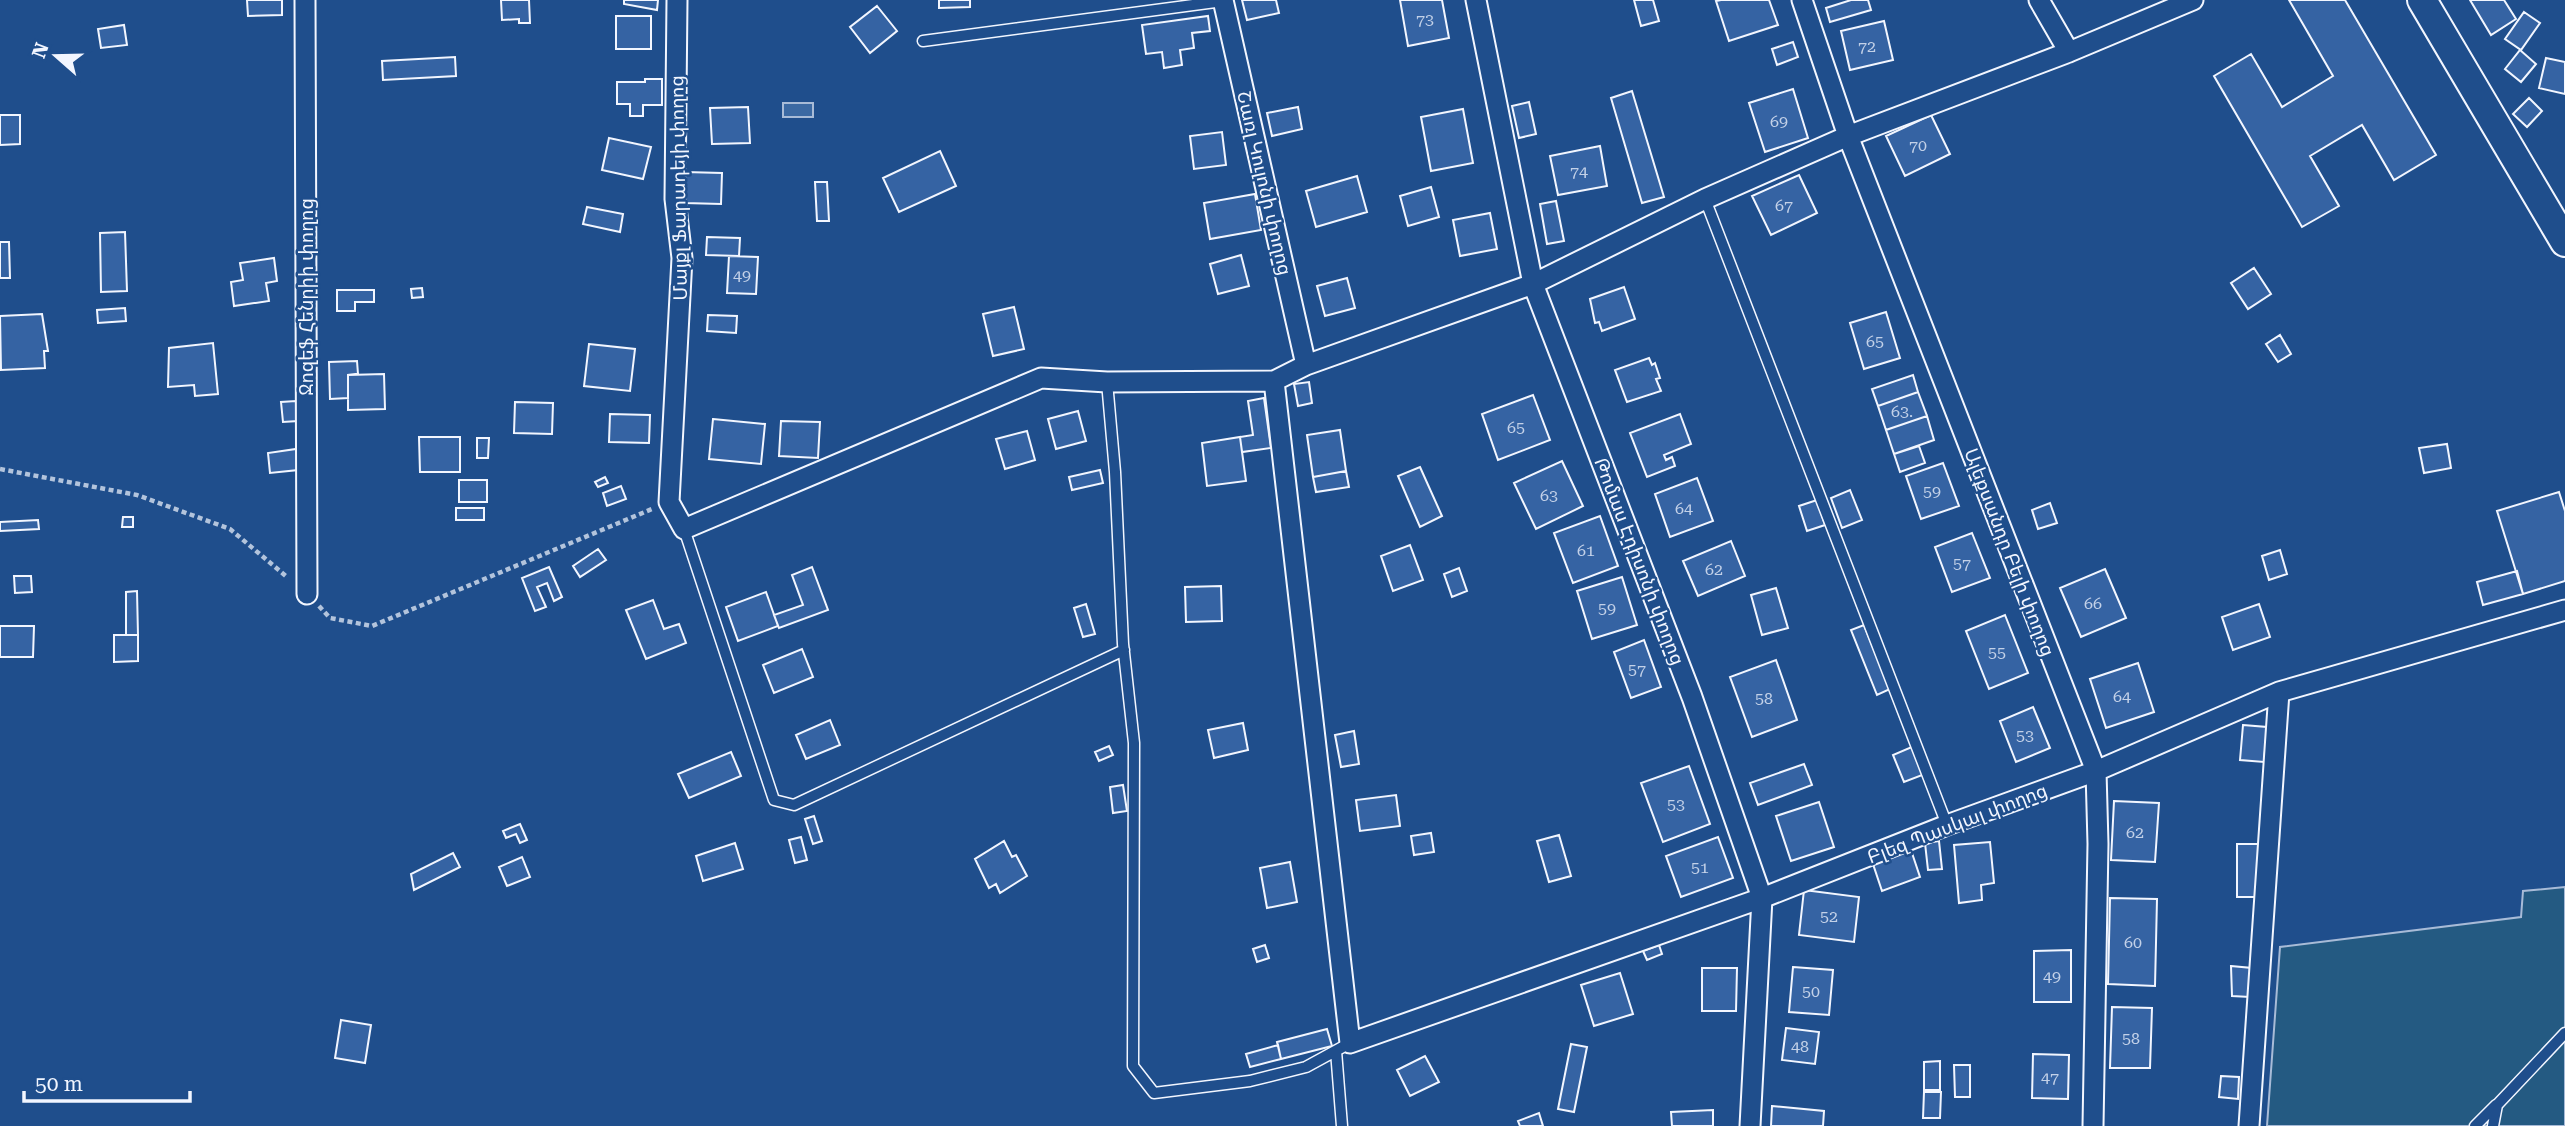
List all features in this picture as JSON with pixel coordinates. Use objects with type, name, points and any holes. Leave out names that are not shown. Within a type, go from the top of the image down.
[{"type":"main road","points":[[2423,0],[2565,242]]},
{"type":"street","name":"Ջոզեֆ Հենրիի փողոց","points":[[305,0],[307,594]]},
{"type":"street","name":"Մայքլ Ֆարադեյի փողոց","points":[[669,502],[682,258],[676,199],[677,0]]},
{"type":"street","name":"Շառլ Կուլոնի փողոց","points":[[1223,0],[1306,365]]},
{"type":"street","name":"Թոմաս Էդիսոնի փողոց","points":[[1476,0],[1533,284],[1692,697],[1762,898],[1750,1126]]},
{"type":"street","name":"Ալեքսանդր Բելի փողոց","points":[[1801,0],[1848,136],[2096,771],[2098,844],[2093,1126]]},
{"type":"street","points":[[2039,0],[2069,52]]},
{"type":"street","points":[[669,502],[684,529],[1041,378],[1107,382],[1274,381],[1306,365],[1533,284],[1705,199],[1848,136],[2069,52],[2193,0]]},
{"type":"street","points":[[1274,381],[1343,1047]]},
{"type":"street","name":"Բլեզ Պասկալ փողոց","points":[[1343,1047],[1762,898],[1947,825],[2096,771],[2279,692],[2565,610]]},
{"type":"street","points":[[2249,1126],[2279,692]]},
{"type":"lane","points":[[923,41],[1223,0]]},
{"type":"lane","points":[[1705,199],[1947,825]]},
{"type":"lane","points":[[1107,382],[1115,472],[1124,650],[1134,743],[1133,1066],[1154,1093],[1250,1081],[1306,1067],[1343,1047],[1342,1126]]},
{"type":"lane","points":[[684,529],[774,800],[794,805],[1124,650]]},
{"type":"lane","points":[[2475,1126],[2565,1033]]},
{"type":"lane","points":[[2493,1126],[2497,1105]]},
{"type":"path","points":[[0,469],[137,495],[230,529],[307,594],[330,618],[372,626],[669,502]]},
{"type":"shaded area","points":[[783,103],[813,103],[813,117],[783,117]]},
{"type":"shaded area","points":[[2565,887],[2565,1126],[2267,1126],[2280,947],[2521,917],[2523,891]]},
{"type":"building","points":[[247,0],[282,0],[282,15],[248,16]]},
{"type":"building","points":[[501,0],[529,0],[530,23],[519,23],[519,19],[502,20]]},
{"type":"building","points":[[624,0],[658,0],[657,10],[624,4]]},
{"type":"building","points":[[939,0],[970,0],[970,7],[939,8]]},
{"type":"building","points":[[1242,0],[1276,0],[1279,13],[1247,20]]},
{"type":"building","points":[[1400,0],[1442,0],[1449,38],[1408,46]]},
{"type":"building","points":[[1634,0],[1653,0],[1659,21],[1641,26]]},
{"type":"building","points":[[1769,0],[1778,25],[1729,41],[1716,1]]},
{"type":"building","points":[[1851,0],[1868,0],[1871,10],[1830,22],[1826,8]]},
{"type":"building","points":[[2289,0],[2345,0],[2436,155],[2394,180],[2362,125],[2310,156],[2339,206],[2302,227],[2214,76],[2251,54],[2282,107],[2333,76]]},
{"type":"building","points":[[2470,0],[2504,0],[2516,19],[2491,35]]},
{"type":"building","points":[[877,6],[897,31],[870,53],[850,27]]},
{"type":"building","points":[[2524,12],[2540,23],[2521,50],[2505,39]]},
{"type":"building","points":[[616,16],[651,16],[651,49],[616,49]]},
{"type":"building","points":[[1208,16],[1210,31],[1192,33],[1194,48],[1180,50],[1182,65],[1164,68],[1162,52],[1146,54],[1142,25]]},
{"type":"building","points":[[1884,21],[1893,60],[1850,70],[1841,31]]},
{"type":"building","points":[[124,25],[127,45],[101,48],[98,29]]},
{"type":"building","points":[[1793,42],[1798,57],[1777,65],[1772,49]]},
{"type":"building","points":[[2520,50],[2536,64],[2521,82],[2505,69]]},
{"type":"building","points":[[455,57],[456,76],[383,80],[382,61]]},
{"type":"building","points":[[2546,58],[2565,62],[2565,94],[2539,88]]},
{"type":"building","points":[[645,79],[662,79],[662,105],[643,105],[643,116],[630,116],[630,104],[617,104],[617,82],[645,82]]},
{"type":"building","points":[[1793,89],[1808,138],[1765,152],[1749,103]]},
{"type":"building","points":[[1632,91],[1664,197],[1642,203],[1611,98]]},
{"type":"building","points":[[2529,98],[2542,111],[2527,127],[2513,114]]},
{"type":"building","points":[[1529,102],[1536,134],[1519,138],[1512,106]]},
{"type":"building","points":[[748,107],[750,143],[712,144],[710,108]]},
{"type":"building","points":[[1298,107],[1302,129],[1272,136],[1267,113]]},
{"type":"building","points":[[1463,109],[1473,163],[1431,171],[1421,117]]},
{"type":"building","points":[[0,115],[20,115],[20,144],[0,145]]},
{"type":"building","points":[[1931,115],[1950,154],[1905,176],[1886,136]]},
{"type":"building","points":[[1222,132],[1226,165],[1194,169],[1190,136]]},
{"type":"building","points":[[609,138],[651,147],[643,179],[602,170]]},
{"type":"building","points":[[1600,146],[1607,186],[1558,195],[1550,156]]},
{"type":"building","points":[[940,151],[956,186],[899,212],[883,178]]},
{"type":"building","points":[[685,172],[722,173],[721,204],[685,203]]},
{"type":"building","points":[[1799,175],[1817,213],[1771,235],[1752,196]]},
{"type":"building","points":[[1357,176],[1367,212],[1316,227],[1306,191]]},
{"type":"building","points":[[815,182],[827,182],[829,221],[817,221]]},
{"type":"building","points":[[1431,187],[1439,217],[1408,226],[1400,196]]},
{"type":"building","points":[[1255,194],[1261,230],[1210,239],[1204,203]]},
{"type":"building","points":[[1556,201],[1564,241],[1547,244],[1540,204]]},
{"type":"building","points":[[587,207],[623,214],[620,232],[583,224]]},
{"type":"building","points":[[1490,213],[1497,249],[1460,256],[1453,220]]},
{"type":"building","points":[[125,232],[127,291],[101,292],[100,233]]},
{"type":"building","points":[[707,237],[740,238],[739,256],[706,255]]},
{"type":"building","points":[[0,242],[9,242],[10,278],[0,278]]},
{"type":"building","points":[[1241,255],[1249,286],[1218,294],[1210,264]]},
{"type":"building","points":[[729,256],[758,257],[756,294],[727,293]]},
{"type":"building","points":[[274,258],[277,281],[266,283],[269,301],[234,306],[231,282],[243,280],[240,263]]},
{"type":"building","points":[[2254,268],[2271,294],[2248,309],[2231,283]]},
{"type":"building","points":[[1347,278],[1355,308],[1325,316],[1317,286]]},
{"type":"building","points":[[1624,287],[1635,319],[1602,331],[1599,322],[1595,323],[1590,299]]},
{"type":"building","points":[[422,288],[423,297],[412,298],[411,289]]},
{"type":"building","points":[[337,290],[374,290],[374,302],[355,302],[355,311],[337,311]]},
{"type":"building","points":[[1014,307],[1024,349],[993,356],[983,314]]},
{"type":"building","points":[[125,308],[126,321],[98,323],[97,310]]},
{"type":"building","points":[[1886,312],[1900,358],[1864,369],[1850,323]]},
{"type":"building","points":[[42,314],[48,351],[44,351],[45,368],[1,370],[0,316]]},
{"type":"building","points":[[708,315],[737,316],[736,333],[707,331]]},
{"type":"building","points":[[2280,335],[2291,354],[2278,362],[2266,344]]},
{"type":"building","points":[[213,343],[218,394],[195,396],[194,385],[168,387],[169,348]]},
{"type":"building","points":[[589,344],[635,349],[630,391],[584,386]]},
{"type":"building","points":[[1649,358],[1652,365],[1655,363],[1660,378],[1656,379],[1661,391],[1627,402],[1615,370]]},
{"type":"building","points":[[357,361],[358,374],[348,375],[348,398],[330,399],[329,362]]},
{"type":"building","points":[[384,374],[385,409],[348,410],[348,375]]},
{"type":"building","points":[[1913,375],[1918,392],[1878,406],[1872,389]]},
{"type":"building","points":[[1309,382],[1312,403],[1298,406],[1294,384]]},
{"type":"building","points":[[1918,392],[1927,416],[1886,430],[1878,406]]},
{"type":"building","points":[[1533,395],[1550,440],[1498,460],[1482,414]]},
{"type":"building","points":[[1264,398],[1271,448],[1242,452],[1240,437],[1253,435],[1248,401]]},
{"type":"building","points":[[296,401],[298,421],[283,422],[281,402]]},
{"type":"building","points":[[515,402],[553,403],[552,434],[514,433]]},
{"type":"building","points":[[1078,411],[1086,441],[1056,449],[1048,419]]},
{"type":"building","points":[[610,414],[650,415],[649,443],[609,442]]},
{"type":"building","points":[[1680,414],[1691,444],[1664,455],[1666,460],[1672,457],[1675,466],[1647,477],[1630,433]]},
{"type":"building","points":[[1927,416],[1934,440],[1894,454],[1886,430]]},
{"type":"building","points":[[713,419],[765,424],[761,464],[709,459]]},
{"type":"building","points":[[781,421],[820,422],[818,458],[779,456]]},
{"type":"building","points":[[1340,430],[1346,471],[1313,477],[1307,435]]},
{"type":"building","points":[[1027,431],[1035,460],[1005,469],[996,439]]},
{"type":"building","points":[[419,437],[460,437],[460,472],[420,472]]},
{"type":"building","points":[[1240,437],[1246,481],[1207,486],[1202,443]]},
{"type":"building","points":[[477,438],[489,438],[488,458],[477,458]]},
{"type":"building","points":[[2447,444],[2451,468],[2424,473],[2419,448]]},
{"type":"building","points":[[1919,446],[1925,463],[1900,472],[1894,454]]},
{"type":"building","points":[[296,449],[298,470],[270,473],[268,453]]},
{"type":"building","points":[[1562,461],[1583,506],[1536,529],[1514,483]]},
{"type":"building","points":[[1943,463],[1959,506],[1921,519],[1906,476]]},
{"type":"building","points":[[1420,467],[1442,516],[1420,527],[1398,476]]},
{"type":"building","points":[[1100,470],[1103,483],[1072,490],[1069,477]]},
{"type":"building","points":[[1346,471],[1349,487],[1316,492],[1313,477]]},
{"type":"building","points":[[605,477],[608,483],[598,487],[595,482]]},
{"type":"building","points":[[1697,478],[1713,521],[1670,537],[1655,494]]},
{"type":"building","points":[[459,480],[487,480],[487,502],[459,502]]},
{"type":"building","points":[[621,486],[626,499],[607,506],[603,493]]},
{"type":"building","points":[[1850,490],[1862,520],[1842,528],[1831,498]]},
{"type":"building","points":[[2559,492],[2565,511],[2565,581],[2523,594],[2497,511]]},
{"type":"building","points":[[1817,500],[1825,525],[1807,531],[1799,506]]},
{"type":"building","points":[[2050,503],[2057,523],[2038,529],[2032,510]]},
{"type":"building","points":[[456,508],[484,508],[484,520],[456,520]]},
{"type":"building","points":[[1600,516],[1618,566],[1573,583],[1554,533]]},
{"type":"building","points":[[123,517],[133,517],[133,527],[122,527]]},
{"type":"building","points":[[38,520],[39,529],[0,531],[0,522]]},
{"type":"building","points":[[1972,533],[1990,578],[1952,592],[1935,547]]},
{"type":"building","points":[[1731,541],[1745,576],[1698,596],[1683,561]]},
{"type":"building","points":[[1410,545],[1423,580],[1393,591],[1381,556]]},
{"type":"building","points":[[598,549],[606,560],[580,577],[573,566]]},
{"type":"building","points":[[2280,550],[2287,574],[2269,580],[2262,556]]},
{"type":"building","points":[[549,567],[562,597],[554,601],[547,583],[537,587],[546,607],[535,611],[522,578]]},
{"type":"building","points":[[812,567],[828,610],[779,628],[774,615],[803,605],[792,575]]},
{"type":"building","points":[[1459,568],[1467,591],[1452,597],[1444,574]]},
{"type":"building","points":[[2105,569],[2126,618],[2081,637],[2060,588]]},
{"type":"building","points":[[2517,571],[2523,594],[2483,605],[2477,582]]},
{"type":"building","points":[[14,576],[31,576],[32,592],[15,593]]},
{"type":"building","points":[[1622,577],[1637,625],[1592,639],[1577,591]]},
{"type":"building","points":[[1221,586],[1222,621],[1186,622],[1185,587]]},
{"type":"building","points":[[1776,588],[1788,628],[1762,635],[1751,595]]},
{"type":"building","points":[[137,591],[138,635],[126,635],[126,592]]},
{"type":"building","points":[[766,592],[778,626],[738,641],[726,607]]},
{"type":"building","points":[[653,600],[664,629],[679,624],[686,643],[646,659],[626,610]]},
{"type":"building","points":[[1086,604],[1095,634],[1083,637],[1074,608]]},
{"type":"building","points":[[2259,604],[2270,637],[2233,650],[2222,617]]},
{"type":"building","points":[[2005,615],[2028,673],[1989,689],[1966,631]]},
{"type":"building","points":[[1864,625],[1890,689],[1877,695],[1851,630]]},
{"type":"building","points":[[0,626],[34,626],[33,657],[0,657]]},
{"type":"building","points":[[114,635],[138,635],[138,661],[114,662]]},
{"type":"building","points":[[1644,640],[1661,687],[1631,698],[1614,652]]},
{"type":"building","points":[[802,649],[813,677],[774,693],[763,665]]},
{"type":"building","points":[[1776,660],[1797,720],[1752,737],[1730,677]]},
{"type":"building","points":[[2138,663],[2154,712],[2106,728],[2090,679]]},
{"type":"building","points":[[2033,707],[2050,748],[2016,762],[2000,721]]},
{"type":"building","points":[[830,720],[840,745],[806,759],[796,735]]},
{"type":"building","points":[[1243,723],[1248,750],[1214,758],[1208,730]]},
{"type":"building","points":[[2243,725],[2267,727],[2264,762],[2240,760]]},
{"type":"building","points":[[1354,731],[1359,764],[1341,767],[1335,735]]},
{"type":"building","points":[[1109,746],[1113,755],[1099,761],[1095,752]]},
{"type":"building","points":[[1914,746],[1925,774],[1904,782],[1893,755]]},
{"type":"building","points":[[731,752],[741,776],[689,798],[678,774]]},
{"type":"building","points":[[1804,764],[1812,785],[1758,805],[1750,783]]},
{"type":"building","points":[[1689,766],[1710,824],[1663,842],[1641,783]]},
{"type":"building","points":[[1123,785],[1127,811],[1113,813],[1110,787]]},
{"type":"building","points":[[1396,795],[1400,826],[1360,831],[1356,800]]},
{"type":"building","points":[[2114,801],[2159,803],[2155,862],[2111,860]]},
{"type":"building","points":[[1819,802],[1834,847],[1791,861],[1776,816]]},
{"type":"building","points":[[814,816],[822,841],[813,844],[805,819]]},
{"type":"building","points":[[520,824],[527,840],[520,843],[516,834],[506,838],[503,831]]},
{"type":"building","points":[[1431,833],[1434,852],[1414,855],[1411,836]]},
{"type":"building","points":[[1559,835],[1571,876],[1549,882],[1537,841]]},
{"type":"building","points":[[801,837],[807,860],[795,863],[789,840]]},
{"type":"building","points":[[1718,837],[1733,878],[1681,897],[1666,856]]},
{"type":"building","points":[[1004,841],[1012,857],[1016,855],[1027,876],[1000,893],[996,884],[989,888],[975,859]]},
{"type":"building","points":[[1939,841],[1942,869],[1928,870],[1925,843]]},
{"type":"building","points":[[1990,842],[1994,883],[1981,885],[1982,900],[1959,903],[1954,845]]},
{"type":"building","points":[[735,843],[743,869],[703,881],[696,856]]},
{"type":"building","points":[[2237,844],[2259,844],[2260,897],[2237,897]]},
{"type":"building","points":[[1911,850],[1920,877],[1882,891],[1873,864]]},
{"type":"building","points":[[453,853],[460,867],[414,890],[411,874]]},
{"type":"building","points":[[522,857],[530,877],[507,886],[499,867]]},
{"type":"building","points":[[1290,862],[1297,902],[1267,908],[1260,868]]},
{"type":"building","points":[[1804,890],[1859,897],[1854,942],[1799,935]]},
{"type":"building","points":[[2110,898],[2157,899],[2155,986],[2108,984]]},
{"type":"building","points":[[1265,945],[1269,958],[1257,962],[1253,949]]},
{"type":"building","points":[[1659,945],[1662,954],[1647,960],[1643,951]]},
{"type":"building","points":[[2071,950],[2071,1002],[2034,1002],[2034,951]]},
{"type":"building","points":[[2231,966],[2252,968],[2250,997],[2232,996]]},
{"type":"building","points":[[1793,967],[1833,970],[1829,1015],[1789,1012]]},
{"type":"building","points":[[1702,968],[1737,968],[1736,1011],[1702,1011]]},
{"type":"building","points":[[1620,973],[1633,1014],[1594,1026],[1581,985]]},
{"type":"building","points":[[2112,1007],[2152,1008],[2150,1068],[2110,1068]]},
{"type":"building","points":[[341,1020],[371,1025],[365,1063],[335,1058]]},
{"type":"building","points":[[1786,1028],[1819,1032],[1815,1064],[1782,1060]]},
{"type":"building","points":[[1327,1029],[1332,1046],[1281,1059],[1277,1042]]},
{"type":"building","points":[[1571,1044],[1587,1047],[1574,1112],[1558,1109]]},
{"type":"building","points":[[1278,1045],[1281,1059],[1250,1067],[1246,1054]]},
{"type":"building","points":[[2033,1054],[2069,1055],[2068,1099],[2032,1098]]},
{"type":"building","points":[[1425,1056],[1439,1082],[1410,1096],[1397,1070]]},
{"type":"building","points":[[1940,1061],[1940,1090],[1924,1090],[1924,1062]]},
{"type":"building","points":[[1954,1065],[1970,1065],[1970,1097],[1955,1097]]},
{"type":"building","points":[[2221,1076],[2239,1077],[2238,1099],[2219,1097]]},
{"type":"building","points":[[1924,1092],[1941,1092],[1940,1118],[1923,1118]]},
{"type":"building","points":[[1772,1106],[1824,1111],[1823,1126],[1771,1126]]},
{"type":"building","points":[[1713,1110],[1713,1126],[1672,1126],[1671,1112]]},
{"type":"building","points":[[1539,1113],[1543,1126],[1520,1126],[1518,1121]]}]
